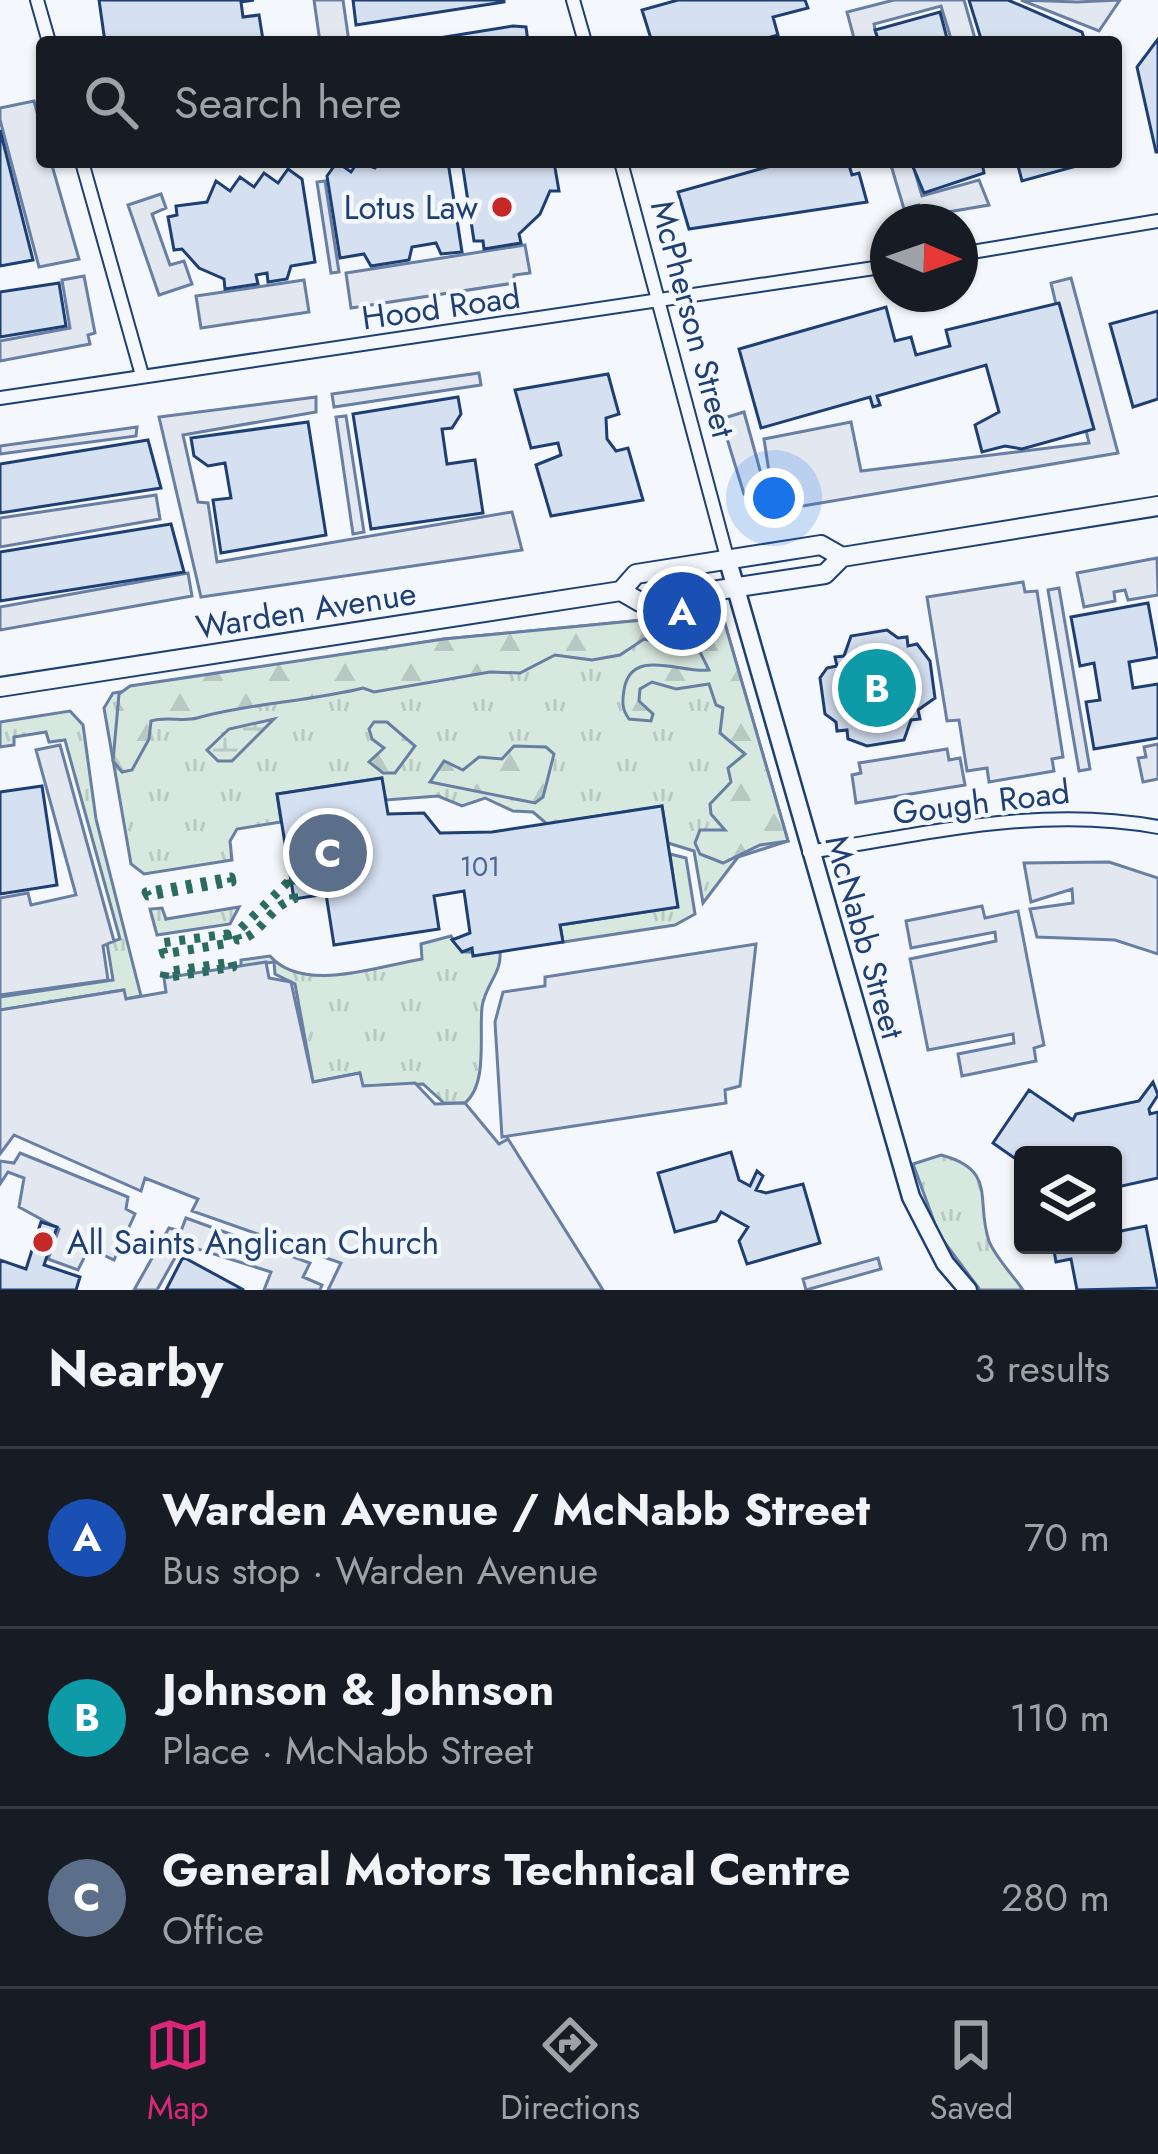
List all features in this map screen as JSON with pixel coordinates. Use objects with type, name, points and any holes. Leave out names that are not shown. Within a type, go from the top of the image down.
[{"type":"main road","name":"Warden Avenue","points":[[620,591],[636,574],[820,545],[842,556],[1158,506]]},
{"type":"main road","name":"Warden Avenue","points":[[0,686],[620,591],[640,602],[825,574],[842,556]]},
{"type":"street","points":[[37,0],[47,36]]},
{"type":"street","points":[[573,0],[583,36]]},
{"type":"street","points":[[84,168],[142,375]]},
{"type":"street","name":"McPherson Street","points":[[623,168],[663,303],[728,561]]},
{"type":"street","points":[[978,251],[1158,220]]},
{"type":"street","name":"Hood Road","points":[[0,398],[870,269]]},
{"type":"street","name":"McNabb Street","points":[[728,561],[911,1197],[946,1263],[968,1290]]},
{"type":"street","name":"Gough Road","points":[[809,851],[1051,816],[1158,827]]},
{"type":"green space","points":[[716,613],[723,617],[788,841],[738,857],[703,903],[694,851],[668,843],[662,806],[547,824],[533,812],[513,811],[485,798],[462,806],[438,796],[386,800],[381,778],[277,794],[281,822],[237,829],[230,841],[232,860],[144,874],[131,864],[104,708],[113,693],[444,639]]},
{"type":"green space","points":[[716,613],[723,617],[788,841],[760,845],[723,863],[700,854],[695,843],[700,830],[725,830],[711,814],[710,804],[731,782],[728,768],[745,754],[720,733],[723,708],[716,705],[709,684],[676,689],[652,682],[640,689],[639,701],[653,714],[651,721],[629,719],[623,706],[624,690],[636,669],[659,665],[709,670],[700,652],[644,639],[620,655],[592,660],[555,655],[520,673],[490,672],[374,692],[363,688],[192,719],[151,721],[149,739],[132,770],[122,772],[113,761],[119,694],[130,686],[444,639]]},
{"type":"green space","points":[[70,711],[83,725],[96,819],[141,996],[125,999],[123,990],[0,1010],[0,997],[113,980],[107,943],[120,939],[65,740],[49,742],[46,732],[14,737],[14,745],[0,747],[0,722]]},
{"type":"green space","points":[[274,719],[232,761],[218,761],[207,750],[229,729]]},
{"type":"green space","points":[[374,722],[387,722],[415,746],[395,773],[383,773],[369,762],[384,748],[372,739],[369,729]]},
{"type":"green space","points":[[514,746],[546,747],[554,754],[543,797],[535,803],[430,782],[444,761],[463,770],[479,757],[502,759]]},
{"type":"green space","points":[[670,854],[686,858],[695,914],[675,925],[563,942],[560,925],[677,907]]},
{"type":"green space","points":[[239,907],[230,924],[157,935],[150,909],[162,908],[166,919]]},
{"type":"green space","points":[[451,936],[462,952],[500,952],[482,1007],[477,1084],[465,1103],[444,1103],[423,1084],[362,1086],[359,1073],[313,1082],[295,984],[275,974],[274,962],[241,966],[241,960],[270,956],[301,973],[342,974],[422,959],[421,944]]},
{"type":"green space","points":[[941,1155],[959,1161],[978,1178],[989,1241],[1023,1290],[980,1290],[939,1235],[913,1164]]},
{"type":"shaded area","points":[[314,0],[343,0],[348,36],[319,36]]},
{"type":"shaded area","points":[[894,0],[964,0],[974,36],[950,36],[941,6],[874,24],[877,36],[853,36],[847,12]]},
{"type":"shaded area","points":[[1021,0],[1077,2],[1120,0],[1099,31]]},
{"type":"shaded area","points":[[34,101],[36,168],[53,168],[79,259],[39,267],[0,108]]},
{"type":"shaded area","points":[[892,168],[914,168],[922,196],[979,180],[989,205],[903,204]]},
{"type":"shaded area","points":[[325,181],[339,272],[331,273],[317,182]]},
{"type":"shaded area","points":[[161,194],[166,208],[152,214],[170,265],[184,261],[192,284],[159,295],[128,205]]},
{"type":"shaded area","points":[[525,245],[530,273],[514,275],[514,283],[351,308],[346,273]]},
{"type":"shaded area","points":[[84,276],[95,333],[88,335],[90,344],[0,361],[0,341],[70,328],[62,280]]},
{"type":"shaded area","points":[[1071,278],[1118,453],[767,512],[744,494],[721,419],[744,412],[763,481],[771,485],[764,439],[851,422],[861,471],[1089,443],[1051,283]]},
{"type":"shaded area","points":[[304,280],[309,312],[201,328],[196,296]]},
{"type":"shaded area","points":[[479,373],[481,385],[334,407],[332,394]]},
{"type":"shaded area","points":[[316,397],[316,412],[183,435],[198,502],[208,503],[217,562],[512,512],[522,550],[201,597],[159,417]]},
{"type":"shaded area","points":[[346,416],[364,532],[353,534],[336,417]]},
{"type":"shaded area","points":[[137,427],[136,436],[0,454],[0,446]]},
{"type":"shaded area","points":[[156,495],[160,519],[0,547],[0,518]]},
{"type":"shaded area","points":[[1157,558],[1158,595],[1128,600],[1125,590],[1114,592],[1115,601],[1084,607],[1077,573]]},
{"type":"shaded area","points":[[188,573],[192,596],[0,630],[0,607]]},
{"type":"shaded area","points":[[1023,582],[1025,592],[1037,591],[1063,757],[1052,759],[1054,771],[989,782],[987,768],[967,771],[959,720],[947,721],[927,597]]},
{"type":"shaded area","points":[[1059,588],[1090,769],[1079,771],[1048,590]]},
{"type":"shaded area","points":[[1158,744],[1158,779],[1143,782],[1138,758],[1146,757],[1144,747]]},
{"type":"shaded area","points":[[60,745],[114,941],[103,946],[108,980],[0,995],[0,898],[28,893],[31,905],[76,895],[36,750]]},
{"type":"shaded area","points":[[947,749],[949,760],[960,758],[965,785],[856,803],[852,775],[861,773],[859,763]]},
{"type":"shaded area","points":[[1109,862],[1158,878],[1158,954],[1115,940],[1037,937],[1030,909],[1073,903],[1072,889],[1031,902],[1024,863]]},
{"type":"shaded area","points":[[982,906],[985,918],[1018,911],[1044,1045],[1034,1048],[1036,1061],[962,1076],[958,1054],[1014,1043],[1013,1034],[928,1050],[910,959],[996,941],[995,932],[911,948],[906,921]]},
{"type":"shaded area","points":[[756,944],[740,1086],[725,1090],[726,1103],[502,1137],[495,1022],[503,992],[545,986],[545,977]]},
{"type":"shaded area","points":[[266,962],[269,978],[291,982],[313,1082],[360,1073],[363,1086],[415,1083],[435,1104],[465,1103],[499,1144],[508,1139],[603,1290],[328,1290],[341,1263],[192,1211],[198,1199],[145,1178],[141,1191],[14,1135],[0,1154],[0,1010],[124,990],[126,999],[166,992],[164,978]]},
{"type":"shaded area","points":[[20,1153],[128,1197],[126,1209],[135,1214],[114,1260],[89,1248],[78,1270],[48,1259],[59,1229],[19,1207],[24,1178],[8,1172],[0,1184],[0,1161],[14,1163]]},
{"type":"shaded area","points":[[186,1218],[310,1263],[303,1277],[322,1285],[320,1290],[264,1290],[271,1272],[195,1248],[176,1256],[157,1290],[134,1290],[169,1228],[181,1231]]},
{"type":"shaded area","points":[[878,1258],[881,1269],[806,1290],[803,1279]]},
{"type":"building","points":[[99,0],[254,0],[241,2],[243,17],[259,15],[262,36],[104,36]]},
{"type":"building","points":[[353,0],[504,0],[504,2],[356,25]]},
{"type":"building","points":[[678,0],[805,0],[808,8],[773,17],[775,36],[650,36],[642,10]]},
{"type":"building","points":[[969,0],[1008,0],[1083,36],[980,36]]},
{"type":"building","points":[[940,12],[946,36],[877,36],[875,30]]},
{"type":"building","points":[[513,26],[526,27],[527,36],[451,36]]},
{"type":"building","points":[[1158,39],[1158,152],[1156,152],[1137,67]]},
{"type":"building","points":[[0,130],[33,260],[0,266]]},
{"type":"building","points":[[333,168],[351,172],[354,168],[449,168],[462,252],[441,254],[436,243],[412,247],[409,260],[371,266],[364,254],[340,258],[327,176]]},
{"type":"building","points":[[463,168],[555,168],[559,191],[550,191],[540,214],[519,234],[521,243],[484,249],[483,241],[474,241]]},
{"type":"building","points":[[764,168],[850,168],[852,175],[859,173],[867,202],[689,229],[678,192]]},
{"type":"building","points":[[914,168],[983,168],[984,173],[924,193]]},
{"type":"building","points":[[1019,168],[1069,168],[1022,181]]},
{"type":"building","points":[[288,169],[302,179],[315,262],[291,266],[287,279],[268,282],[267,273],[256,275],[258,284],[225,289],[224,279],[199,268],[182,249],[174,250],[168,217],[177,215],[176,206],[207,202],[216,181],[230,191],[240,177],[254,187],[264,173],[278,183]]},
{"type":"building","points":[[59,283],[66,326],[0,337],[0,292]]},
{"type":"building","points":[[1059,303],[1094,429],[1022,449],[1005,446],[982,452],[975,425],[999,412],[986,365],[877,396],[880,405],[873,407],[870,397],[761,428],[739,349],[870,312],[887,312],[895,341],[911,337],[916,355],[950,346],[946,330]]},
{"type":"building","points":[[1158,311],[1158,399],[1133,407],[1110,324]]},
{"type":"building","points":[[608,374],[619,414],[606,418],[607,439],[616,451],[628,448],[643,500],[551,516],[536,465],[561,455],[558,443],[531,448],[515,390]]},
{"type":"building","points":[[458,397],[461,414],[452,428],[442,429],[447,464],[475,460],[483,513],[371,529],[353,414]]},
{"type":"building","points":[[308,422],[326,535],[221,553],[213,500],[231,498],[225,463],[208,466],[194,456],[191,438]]},
{"type":"building","points":[[148,440],[161,488],[0,513],[0,464]]},
{"type":"building","points":[[171,524],[184,572],[0,601],[0,552]]},
{"type":"building","points":[[1148,603],[1158,657],[1129,662],[1133,688],[1158,684],[1158,738],[1094,749],[1086,702],[1100,700],[1094,663],[1080,666],[1071,617]]},
{"type":"building","points":[[887,630],[898,638],[907,637],[908,646],[917,644],[930,661],[935,698],[918,710],[920,719],[911,720],[904,740],[867,746],[848,739],[847,730],[837,731],[836,722],[825,714],[820,678],[827,668],[837,666],[835,657],[844,656],[851,636]]},
{"type":"building","points":[[382,778],[388,814],[424,813],[440,833],[492,832],[662,806],[678,907],[560,925],[563,942],[473,956],[472,948],[462,952],[452,940],[470,933],[464,891],[434,896],[439,929],[334,945],[326,894],[294,899],[277,794]]},
{"type":"building","points":[[42,786],[57,885],[0,894],[0,792]]},
{"type":"building","points":[[1153,1082],[1158,1095],[1149,1109],[1150,1114],[1158,1112],[1158,1178],[1122,1186],[1122,1146],[1014,1146],[1014,1158],[993,1143],[1029,1090],[1073,1120],[1076,1114],[1139,1101]]},
{"type":"building","points":[[731,1152],[739,1180],[750,1186],[757,1171],[763,1176],[756,1190],[766,1193],[803,1184],[820,1243],[747,1264],[739,1241],[748,1227],[721,1212],[716,1221],[675,1232],[658,1173]]},
{"type":"building","name":"All Saints Anglican Church","points":[[41,1222],[57,1227],[44,1265],[80,1277],[76,1290],[0,1290],[0,1260],[26,1269]]},
{"type":"building","points":[[1146,1226],[1158,1288],[1077,1290],[1071,1259],[1056,1262],[1055,1254],[1122,1254],[1122,1231]]},
{"type":"building","points":[[183,1257],[244,1290],[166,1290]]},
{"type":"hedge","points":[[231,877],[232,882],[148,896],[146,892],[231,877]]},
{"type":"hedge","points":[[291,879],[294,899],[238,940],[236,933],[291,879]]},
{"type":"hedge","points":[[227,934],[229,943],[164,954],[161,943],[227,934]]},
{"type":"hedge","points":[[232,962],[233,967],[164,978],[165,972],[232,962]]},
{"type":"place","name":"Lotus Law","points":[[502,207]]},
{"type":"place","name":"Warden Avenue / McNabb Street","points":[[682,611]]},
{"type":"place","name":"Johnson & Johnson","points":[[877,688]]},
{"type":"place","name":"General Motors Technical Centre","points":[[328,853]]},
{"type":"place","name":"All Saints Anglican Church","points":[[43,1242]]}]
